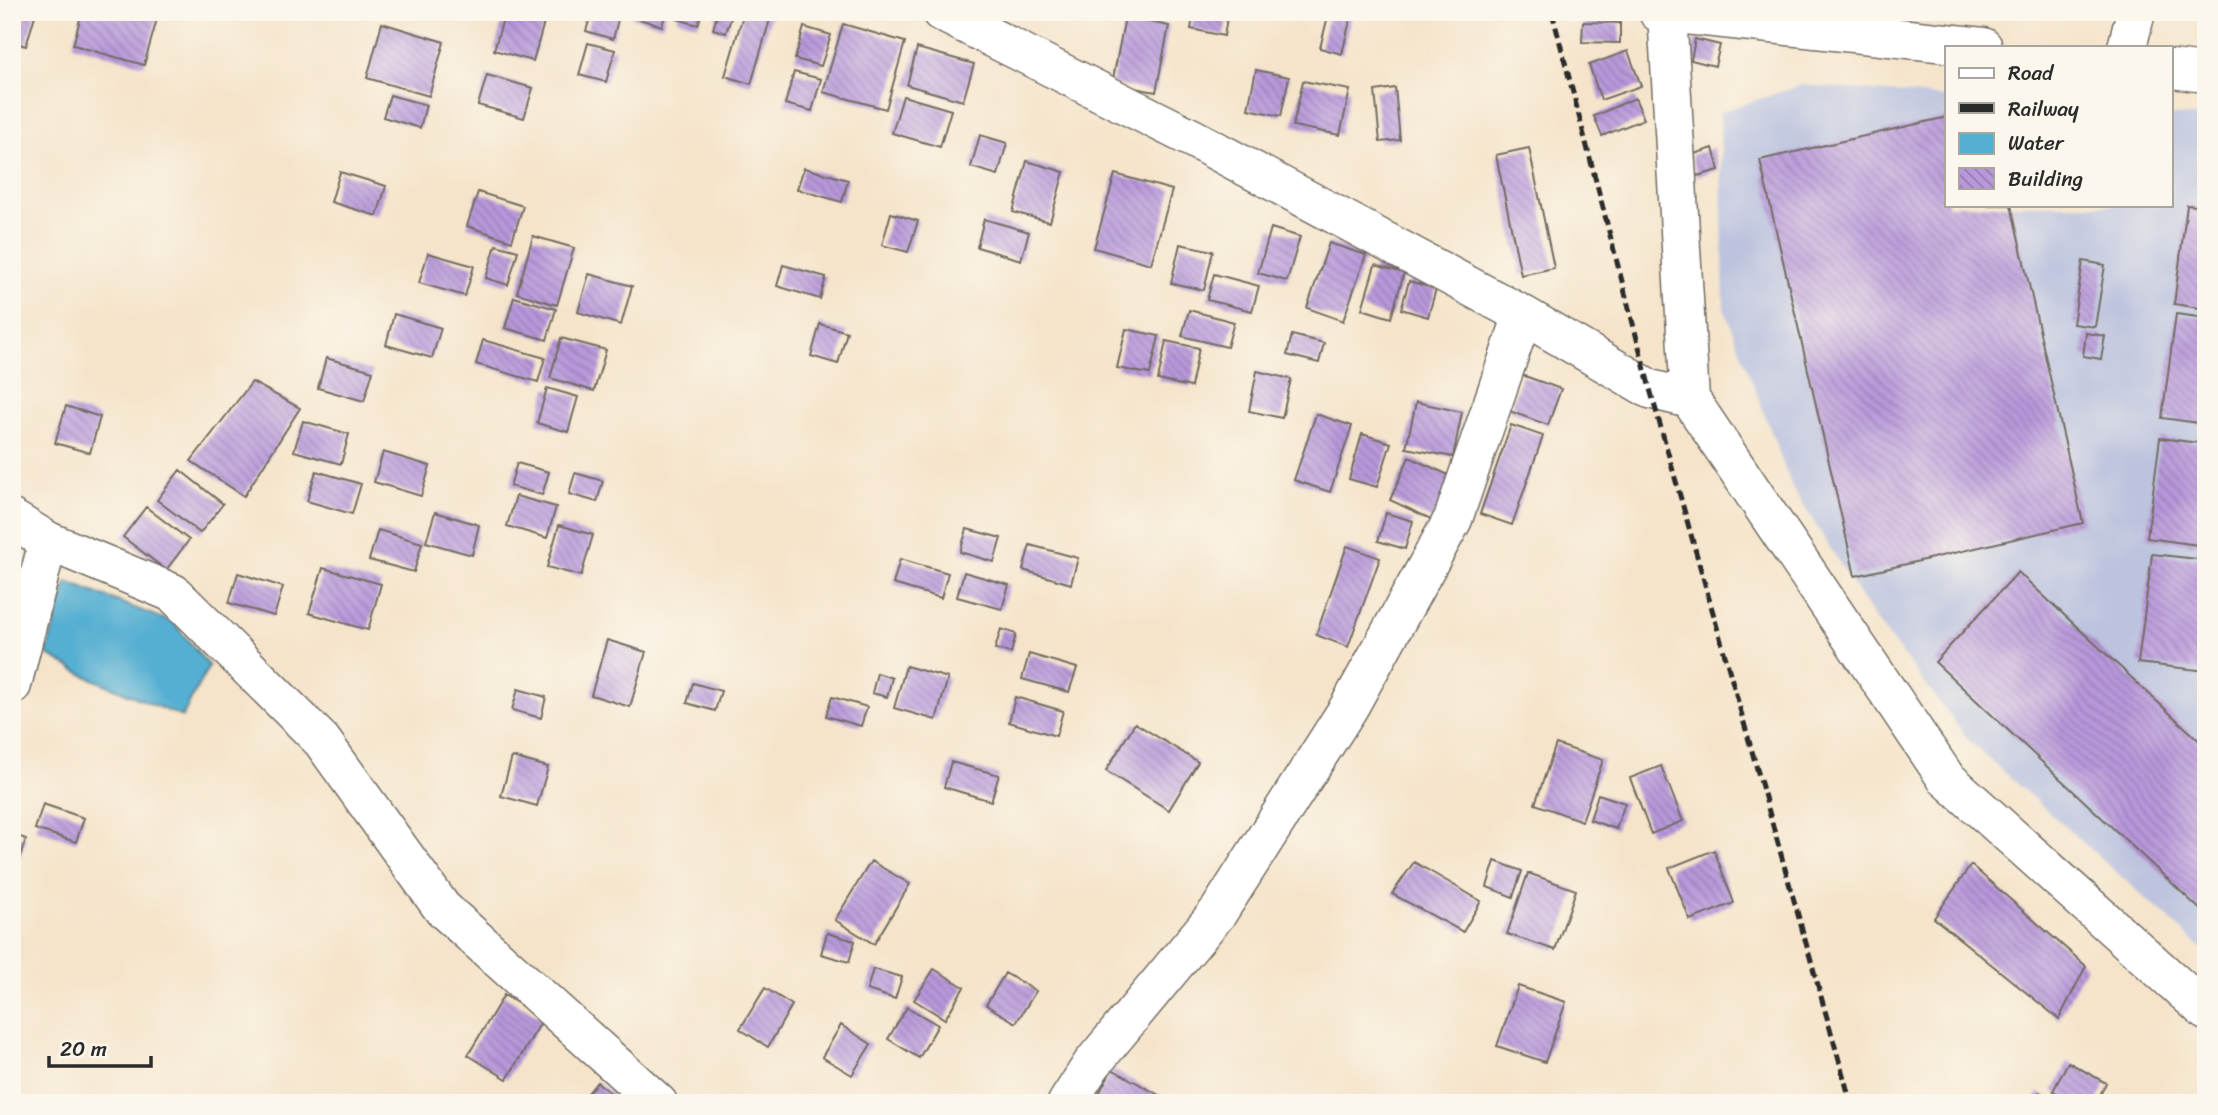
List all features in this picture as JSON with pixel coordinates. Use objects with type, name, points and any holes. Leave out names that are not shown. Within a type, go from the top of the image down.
[{"type":"main road","points":[[941,12],[1194,139],[1523,315],[1650,389],[1690,399]]},
{"type":"main road","points":[[2127,46],[2136,12]]},
{"type":"main road","points":[[1975,46],[1742,16],[1663,13],[1690,399],[1947,778],[2206,1011]]},
{"type":"main road","points":[[2172,69],[2206,73]]},
{"type":"main road","points":[[1067,1103],[1092,1064],[1219,911],[1349,707],[1453,519],[1523,315]]},
{"type":"main road","points":[[12,519],[48,541],[173,593],[322,741],[442,908],[658,1103]]},
{"type":"main road","points":[[12,685],[48,541]]},
{"type":"shaded area","points":[[1802,85],[1945,97],[1945,117],[1761,160],[1856,576],[2083,523],[2011,206],[2172,206],[2172,115],[2206,118],[2206,149],[2198,195],[2206,197],[2206,207],[2187,205],[2174,304],[2206,309],[2206,318],[2176,315],[2162,417],[2206,424],[2206,444],[2160,439],[2147,538],[2206,546],[2206,560],[2152,554],[2138,662],[2206,671],[2206,747],[2018,572],[1935,662],[2206,915],[2206,952],[1971,743],[1872,615],[1792,487],[1724,308],[1720,112]]},
{"type":"water","points":[[67,582],[174,623],[209,666],[182,717],[86,676],[46,654]]},
{"type":"building","points":[[12,12],[36,12],[26,46],[12,42]]},
{"type":"building","points":[[82,12],[159,12],[144,65],[73,45]]},
{"type":"building","points":[[505,12],[547,12],[533,61],[494,50]]},
{"type":"building","points":[[592,12],[620,12],[613,39],[586,31]]},
{"type":"building","points":[[633,12],[666,12],[662,26],[632,17]]},
{"type":"building","points":[[679,12],[702,12],[698,25],[677,19]]},
{"type":"building","points":[[718,12],[733,12],[726,33],[713,29]]},
{"type":"building","points":[[744,12],[771,16],[751,84],[725,76]]},
{"type":"building","points":[[1194,12],[1228,12],[1224,36],[1191,29]]},
{"type":"building","points":[[1329,12],[1351,16],[1342,54],[1320,48]]},
{"type":"building","points":[[1125,17],[1169,26],[1156,92],[1112,84]]},
{"type":"building","points":[[1583,22],[1620,23],[1620,43],[1582,42]]},
{"type":"building","points":[[382,23],[444,42],[429,96],[367,78]]},
{"type":"building","points":[[843,24],[905,42],[886,109],[823,92]]},
{"type":"building","points":[[804,27],[831,35],[821,66],[795,59]]},
{"type":"building","points":[[1695,39],[1720,45],[1715,66],[1691,60]]},
{"type":"building","points":[[588,43],[615,50],[606,82],[579,75]]},
{"type":"building","points":[[917,48],[974,64],[963,101],[907,85]]},
{"type":"building","points":[[1628,51],[1641,86],[1601,100],[1589,65]]},
{"type":"building","points":[[1256,70],[1289,77],[1281,116],[1248,109]]},
{"type":"building","points":[[794,72],[821,79],[812,111],[785,104]]},
{"type":"building","points":[[487,75],[533,88],[524,118],[478,105]]},
{"type":"building","points":[[1303,81],[1350,90],[1340,135],[1293,126]]},
{"type":"building","points":[[1395,88],[1400,140],[1380,142],[1375,91]]},
{"type":"building","points":[[390,95],[426,105],[420,128],[383,117]]},
{"type":"building","points":[[903,96],[951,110],[940,147],[892,133]]},
{"type":"building","points":[[1635,98],[1644,119],[1602,136],[1594,116]]},
{"type":"building","points":[[1945,117],[1945,206],[2011,206],[2083,523],[1855,576],[1760,160]]},
{"type":"building","points":[[980,135],[1007,143],[998,175],[971,167]]},
{"type":"building","points":[[1529,148],[1554,268],[1521,275],[1496,155]]},
{"type":"building","points":[[1713,148],[1719,170],[1697,176],[1691,155]]},
{"type":"building","points":[[2206,157],[2206,197],[2198,195]]},
{"type":"building","points":[[1027,161],[1064,172],[1050,222],[1013,212]]},
{"type":"building","points":[[804,168],[848,180],[842,202],[797,189]]},
{"type":"building","points":[[340,172],[386,186],[377,216],[331,202]]},
{"type":"building","points":[[1115,174],[1172,190],[1151,264],[1094,248]]},
{"type":"building","points":[[478,192],[523,206],[512,241],[467,226]]},
{"type":"building","points":[[2187,205],[2206,207],[2206,309],[2174,304]]},
{"type":"building","points":[[891,213],[918,221],[908,252],[882,245]]},
{"type":"building","points":[[984,219],[1029,232],[1021,260],[977,247]]},
{"type":"building","points":[[1271,228],[1300,237],[1287,281],[1258,273]]},
{"type":"building","points":[[533,236],[574,248],[557,305],[517,293]]},
{"type":"building","points":[[1329,243],[1366,255],[1343,321],[1307,308]]},
{"type":"building","points":[[1180,244],[1213,251],[1204,290],[1171,283]]},
{"type":"building","points":[[496,245],[518,251],[508,285],[486,278]]},
{"type":"building","points":[[428,253],[474,266],[465,296],[419,283]]},
{"type":"building","points":[[2083,261],[2105,265],[2095,327],[2073,324]]},
{"type":"building","points":[[783,265],[826,277],[820,299],[777,286]]},
{"type":"building","points":[[1375,265],[1404,273],[1391,318],[1362,309]]},
{"type":"building","points":[[589,274],[632,286],[621,325],[578,312]]},
{"type":"building","points":[[1214,274],[1259,286],[1252,311],[1207,300]]},
{"type":"building","points":[[1409,281],[1436,289],[1428,317],[1401,309]]},
{"type":"building","points":[[514,297],[556,309],[547,340],[505,328]]},
{"type":"building","points":[[1189,310],[1234,322],[1227,347],[1182,336]]},
{"type":"building","points":[[394,314],[441,328],[432,358],[386,345]]},
{"type":"building","points":[[2176,314],[2206,318],[2206,424],[2162,418]]},
{"type":"building","points":[[820,324],[847,332],[838,364],[811,356]]},
{"type":"building","points":[[1126,329],[1159,336],[1150,374],[1117,368]]},
{"type":"building","points":[[2086,333],[2105,336],[2101,359],[2083,356]]},
{"type":"building","points":[[1292,335],[1324,343],[1319,363],[1287,355]]},
{"type":"building","points":[[561,338],[606,350],[594,391],[550,378]]},
{"type":"building","points":[[483,340],[545,358],[538,382],[476,364]]},
{"type":"building","points":[[1166,341],[1199,348],[1191,387],[1158,380]]},
{"type":"building","points":[[326,358],[373,371],[364,401],[318,388]]},
{"type":"building","points":[[1257,371],[1291,379],[1282,418],[1249,411]]},
{"type":"building","points":[[1522,375],[1561,389],[1548,425],[1509,411]]},
{"type":"building","points":[[252,382],[300,408],[244,496],[191,461]]},
{"type":"building","points":[[547,388],[578,397],[568,432],[537,423]]},
{"type":"building","points":[[1416,402],[1462,412],[1453,457],[1406,448]]},
{"type":"building","points":[[66,406],[100,417],[90,453],[55,443]]},
{"type":"building","points":[[1316,414],[1352,426],[1330,492],[1294,480]]},
{"type":"building","points":[[303,421],[349,434],[341,464],[294,451]]},
{"type":"building","points":[[1511,425],[1543,436],[1512,525],[1480,514]]},
{"type":"building","points":[[1362,434],[1391,443],[1377,487],[1349,479]]},
{"type":"building","points":[[2160,438],[2206,444],[2206,546],[2147,538]]},
{"type":"building","points":[[383,452],[430,466],[421,496],[374,482]]},
{"type":"building","points":[[1409,457],[1453,477],[1433,520],[1390,500]]},
{"type":"building","points":[[517,463],[549,472],[542,495],[510,486]]},
{"type":"building","points":[[180,470],[223,504],[200,533],[157,500]]},
{"type":"building","points":[[316,471],[361,484],[352,514],[307,501]]},
{"type":"building","points":[[575,473],[603,481],[597,502],[569,494]]},
{"type":"building","points":[[516,496],[556,507],[547,538],[507,526]]},
{"type":"building","points":[[146,507],[189,540],[166,570],[123,537]]},
{"type":"building","points":[[435,512],[479,525],[472,555],[426,542]]},
{"type":"building","points":[[1386,513],[1413,521],[1405,549],[1378,541]]},
{"type":"building","points":[[559,525],[593,535],[581,576],[547,567]]},
{"type":"building","points":[[967,529],[1001,538],[994,562],[960,552]]},
{"type":"building","points":[[378,530],[422,543],[414,572],[369,560]]},
{"type":"building","points":[[1030,545],[1078,558],[1071,584],[1023,570]]},
{"type":"building","points":[[1347,546],[1380,558],[1348,647],[1316,635]]},
{"type":"building","points":[[2152,554],[2206,560],[2206,671],[2138,663]]},
{"type":"building","points":[[900,559],[948,573],[941,598],[893,584]]},
{"type":"building","points":[[323,568],[381,584],[368,630],[309,613]]},
{"type":"building","points":[[964,572],[1009,585],[1002,609],[957,597]]},
{"type":"building","points":[[2018,572],[2206,747],[2206,915],[1935,662]]},
{"type":"building","points":[[238,573],[283,587],[274,616],[229,603]]},
{"type":"building","points":[[1001,629],[1016,634],[1011,653],[995,649]]},
{"type":"building","points":[[607,640],[646,652],[630,707],[591,695]]},
{"type":"building","points":[[1029,654],[1077,668],[1069,692],[1022,679]]},
{"type":"building","points":[[906,666],[948,678],[936,720],[894,708]]},
{"type":"building","points":[[877,673],[892,678],[887,697],[872,693]]},
{"type":"building","points":[[693,683],[721,691],[715,711],[687,703]]},
{"type":"building","points":[[518,689],[546,697],[541,718],[512,710]]},
{"type":"building","points":[[832,697],[867,707],[861,726],[826,716]]},
{"type":"building","points":[[1015,697],[1063,711],[1056,736],[1009,722]]},
{"type":"building","points":[[1135,723],[1198,762],[1169,810],[1106,771]]},
{"type":"building","points":[[1556,744],[1603,760],[1582,821],[1535,804]]},
{"type":"building","points":[[512,757],[548,767],[537,806],[501,796]]},
{"type":"building","points":[[951,762],[999,775],[991,801],[944,787]]},
{"type":"building","points":[[1661,766],[1683,821],[1651,834],[1630,778]]},
{"type":"building","points":[[1598,794],[1625,803],[1616,829],[1590,820]]},
{"type":"building","points":[[43,804],[84,818],[76,842],[35,829]]},
{"type":"building","points":[[12,834],[26,839],[13,877],[12,877]]},
{"type":"building","points":[[1714,850],[1734,903],[1690,920],[1669,868]]},
{"type":"building","points":[[871,861],[910,884],[874,944],[835,920]]},
{"type":"building","points":[[1495,861],[1522,871],[1513,897],[1487,887]]},
{"type":"building","points":[[1414,862],[1481,901],[1463,932],[1392,894]]},
{"type":"building","points":[[1971,865],[2086,966],[2059,1019],[1934,918]]},
{"type":"building","points":[[1528,873],[1576,890],[1555,950],[1507,934]]},
{"type":"building","points":[[827,933],[855,941],[849,962],[821,954]]},
{"type":"building","points":[[873,969],[902,977],[895,999],[867,990]]},
{"type":"building","points":[[934,969],[964,987],[945,1019],[914,1000]]},
{"type":"building","points":[[1005,973],[1036,991],[1016,1023],[986,1005]]},
{"type":"building","points":[[1518,986],[1566,1002],[1545,1062],[1497,1046]]},
{"type":"building","points":[[765,988],[792,1005],[768,1047],[740,1029]]},
{"type":"building","points":[[504,995],[543,1019],[507,1079],[468,1055]]},
{"type":"building","points":[[907,1007],[938,1025],[919,1058],[888,1039]]},
{"type":"building","points":[[841,1025],[871,1044],[852,1075],[822,1057]]},
{"type":"building","points":[[2068,1062],[2106,1083],[2096,1103],[2076,1103],[2053,1091]]},
{"type":"building","points":[[1112,1069],[1173,1103],[1094,1103]]},
{"type":"building","points":[[597,1082],[622,1103],[580,1103]]},
{"type":"building","points":[[2039,1092],[2059,1103],[2033,1103]]},
{"type":"railway","points":[[1552,12],[1650,389],[1851,1103]]}]
